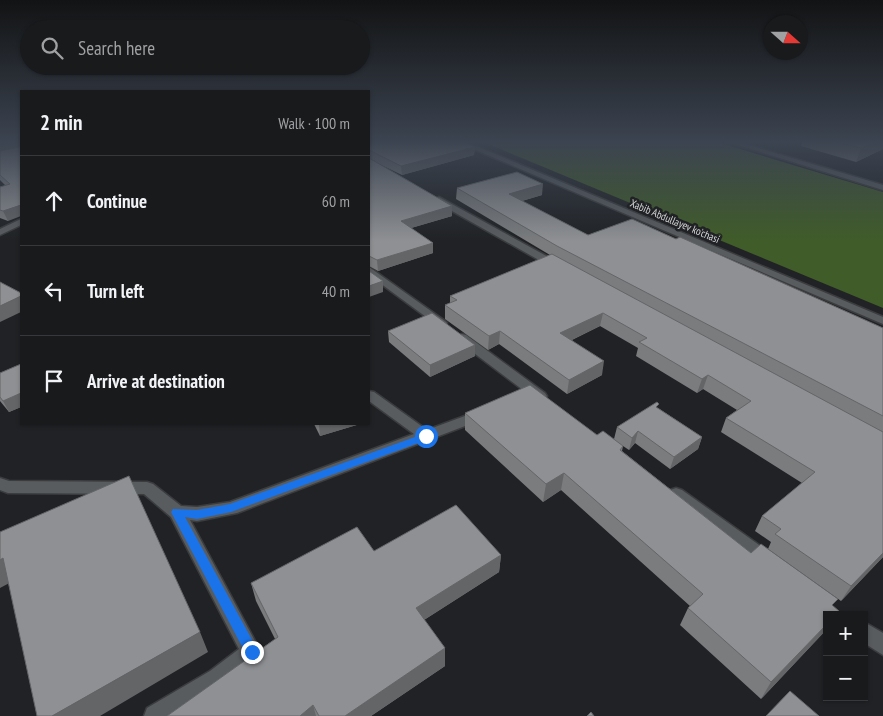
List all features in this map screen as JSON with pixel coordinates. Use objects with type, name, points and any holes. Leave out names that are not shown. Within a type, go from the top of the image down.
[{"type":"street","name":"Xabib Abdullayev ko'chasi","points":[[537,174],[883,321]]},
{"type":"street","points":[[838,174],[883,188]]},
{"type":"street","points":[[428,194],[564,270]]},
{"type":"street","points":[[0,232],[20,222]]},
{"type":"street","points":[[370,271],[550,403]]},
{"type":"street","points":[[517,399],[534,391]]},
{"type":"street","points":[[370,396],[426,436]]},
{"type":"street","points":[[177,512],[197,514],[231,508],[492,410]]},
{"type":"street","points":[[0,484],[8,488],[146,488],[177,512],[252,652],[217,678],[155,716]]},
{"type":"street","points":[[664,485],[777,568]]},
{"type":"street","points":[[868,634],[883,645]]},
{"type":"green space","points":[[561,174],[824,174],[883,192],[883,308]]},
{"type":"building","points":[[20,174],[20,205],[3,211],[0,210],[0,187],[10,184],[0,175]]},
{"type":"building","points":[[370,174],[397,174],[452,206],[401,221],[433,243],[377,260],[370,256]]},
{"type":"building","points":[[508,174],[522,174],[543,184],[509,194],[588,235],[632,219],[676,239],[680,237],[883,328],[883,416],[557,246],[457,188]]},
{"type":"building","points":[[552,254],[883,432],[883,553],[851,586],[775,534],[781,529],[762,516],[815,472],[726,418],[751,401],[708,375],[702,379],[639,342],[647,338],[603,313],[560,333],[604,361],[569,380],[500,331],[489,336],[445,305],[457,300],[450,296]]},
{"type":"building","points":[[370,272],[383,281],[370,286]]},
{"type":"building","points":[[0,282],[20,292],[20,296],[0,306]]},
{"type":"building","points":[[432,313],[475,345],[430,365],[388,331]]},
{"type":"building","points":[[20,364],[20,393],[3,401],[0,397],[0,373]]},
{"type":"building","points":[[530,385],[597,435],[603,431],[623,446],[620,450],[751,553],[761,544],[838,599],[832,605],[839,611],[823,611],[823,628],[771,682],[688,608],[703,594],[564,473],[546,484],[465,413]]},
{"type":"building","points":[[657,402],[659,404],[656,407],[702,437],[674,457],[638,431],[632,438],[617,427]]},
{"type":"building","points":[[129,476],[200,632],[52,716],[37,716],[3,558],[0,560],[0,532]]},
{"type":"building","points":[[456,505],[501,555],[416,608],[445,648],[345,716],[319,716],[313,705],[300,716],[167,716],[278,637],[251,583],[357,527],[374,551]]},
{"type":"building","points":[[790,691],[819,716],[766,716]]},
{"type":"route","points":[[252,652],[177,512],[197,514],[231,508],[426,436]]}]
